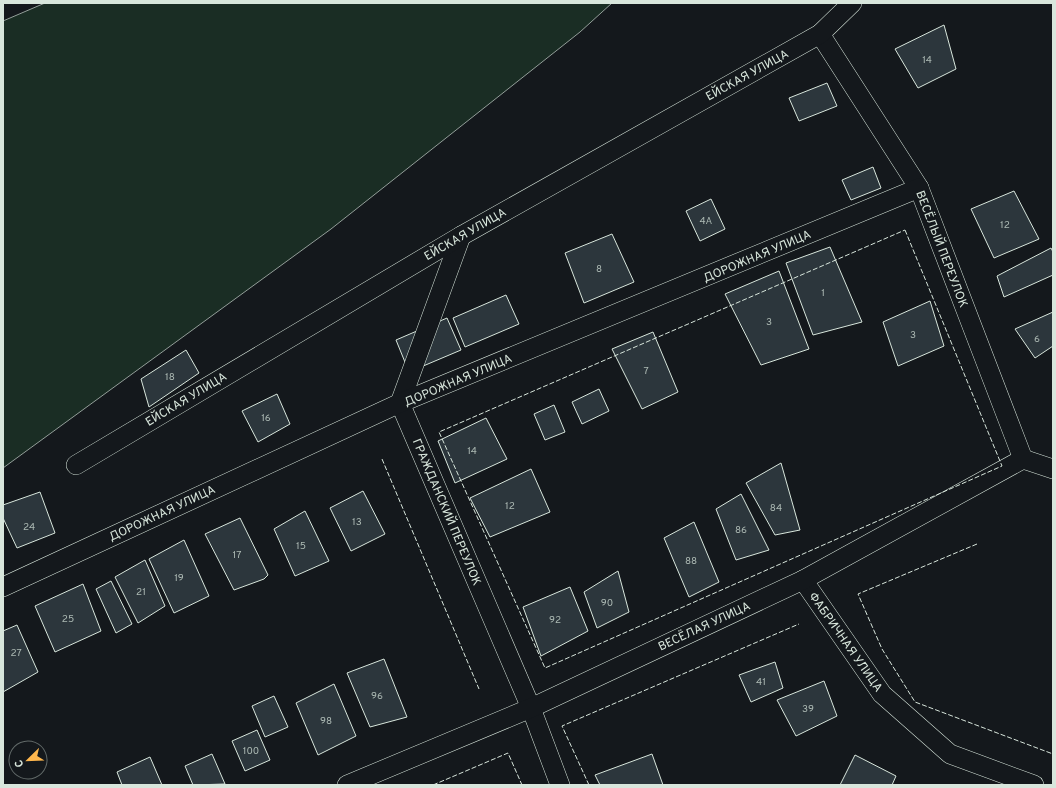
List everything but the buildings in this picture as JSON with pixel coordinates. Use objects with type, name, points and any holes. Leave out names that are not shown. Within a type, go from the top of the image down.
[{"type":"street","name":"ЕЙСКАЯ УЛИЦА","points":[[76,465],[461,236],[820,34],[852,3]]},
{"type":"street","name":"ВЕСЁЛЫЙ ПЕРЕУЛОК","points":[[820,34],[919,188],[1023,459]]},
{"type":"street","name":"ДОРОЖНАЯ УЛИЦА","points":[[3,587],[400,403],[919,188]]},
{"type":"street","points":[[400,403],[461,236]]},
{"type":"street","name":"ГРАЖДАНСКИЙ ПЕРЕУЛОК","points":[[400,403],[531,708],[560,785]]},
{"type":"street","points":[[1023,459],[1053,469]]},
{"type":"street","name":"ВЕСЁЛАЯ УЛИЦА","points":[[347,785],[531,708],[803,580],[1023,459]]},
{"type":"street","name":"ФАБРИЧНАЯ УЛИЦА","points":[[803,580],[882,694],[950,754],[1034,785]]},
{"type":"green space","points":[[45,3],[612,3],[580,32],[331,229],[3,468],[3,21]]},
{"type":"fence","points":[[905,230],[1002,466],[545,668],[439,432],[905,230]]},
{"type":"fence","points":[[382,459],[479,689]]},
{"type":"fence","points":[[977,544],[858,594],[882,649],[915,702],[1053,754]]},
{"type":"fence","points":[[589,785],[562,726],[799,624]]},
{"type":"fence","points":[[433,785],[508,753],[522,785]]}]
